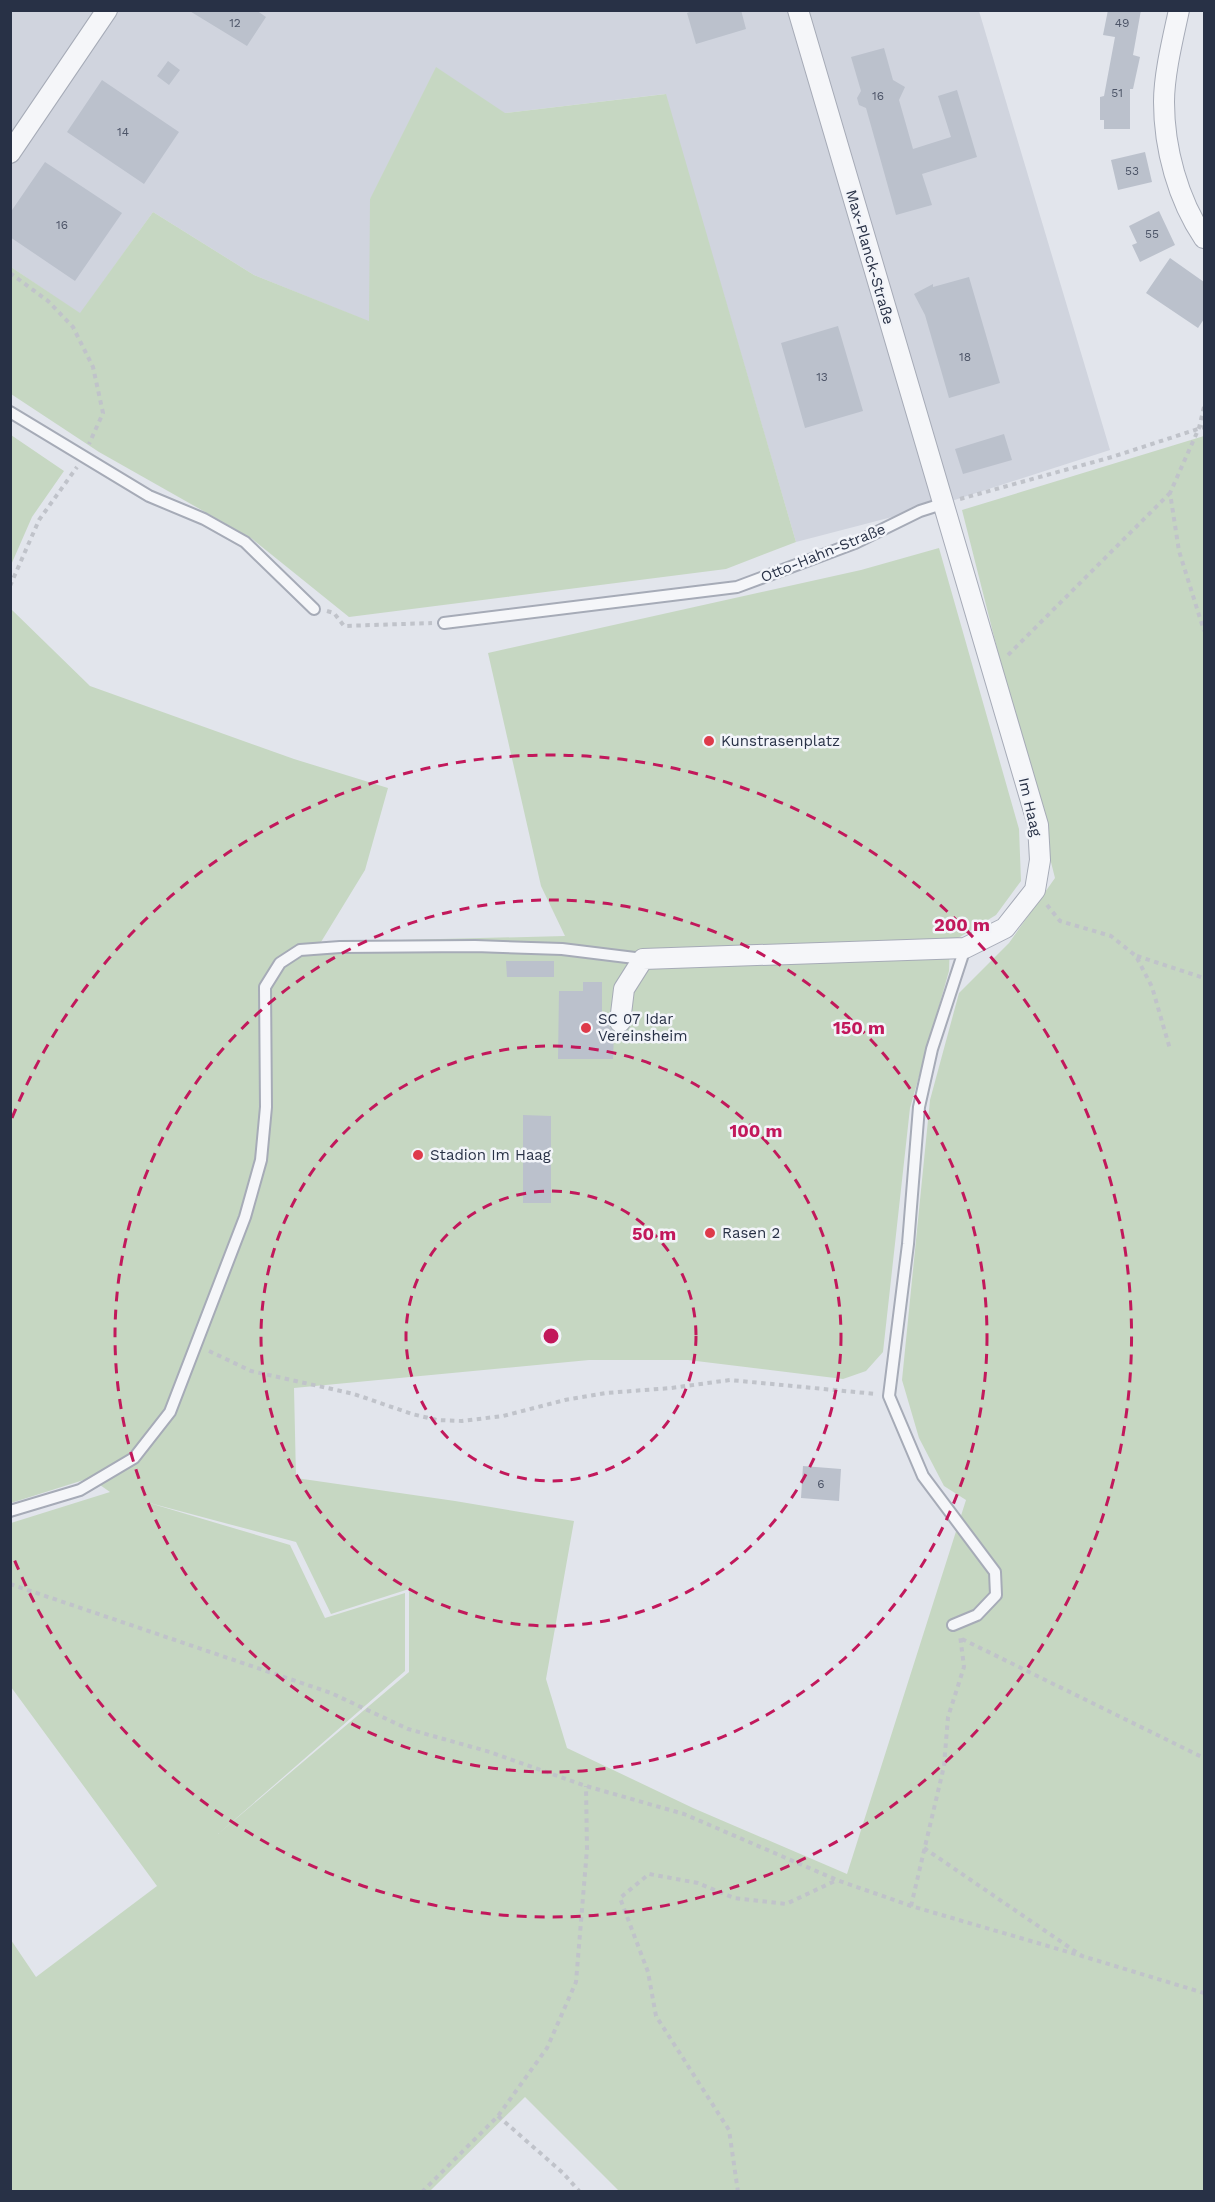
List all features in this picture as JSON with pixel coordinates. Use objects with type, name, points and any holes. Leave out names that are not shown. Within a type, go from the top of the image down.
[{"type":"street","points":[[10,153],[107,10]]},
{"type":"street","name":"Max-Planck-Straße","points":[[798,10],[942,504]]},
{"type":"street","points":[[1179,10],[1164,101],[1169,148],[1184,203],[1204,238]]},
{"type":"street","name":"Im Haag","points":[[642,959],[965,948],[1005,928],[1035,890],[1040,860],[1038,825],[942,504]]},
{"type":"street","points":[[620,1022],[624,989],[642,959]]},
{"type":"lane","points":[[10,412],[149,496],[204,519],[245,542],[314,609]]},
{"type":"lane","name":"Otto-Hahn-Straße","points":[[444,623],[737,587],[855,543],[920,511],[942,504]]},
{"type":"lane","points":[[10,1511],[80,1490],[134,1458],[170,1412],[245,1217],[261,1160],[266,1107],[265,987],[280,963],[300,950],[351,946],[562,949],[642,959]]},
{"type":"lane","points":[[953,1625],[977,1615],[996,1595],[995,1572],[923,1476],[889,1395],[908,1244],[919,1107],[932,1049],[965,948]]},
{"type":"path","points":[[10,273],[48,300],[73,327],[93,367],[103,413],[83,458],[39,520],[10,586]]},
{"type":"path","points":[[993,671],[1170,492],[1199,428],[1204,407]]},
{"type":"path","points":[[942,504],[1112,457],[1204,427]]},
{"type":"path","points":[[1170,492],[1179,551],[1204,631]]},
{"type":"path","points":[[314,609],[334,613],[344,626],[444,623]]},
{"type":"path","points":[[1035,890],[1060,921],[1111,936],[1136,956],[1204,978]]},
{"type":"path","points":[[1136,956],[1152,987],[1170,1049]]},
{"type":"path","points":[[195,1344],[251,1371],[354,1394],[437,1420],[462,1421],[503,1416],[565,1400],[606,1393],[671,1388],[730,1380],[889,1395]]},
{"type":"path","points":[[10,1584],[331,1693],[408,1729],[490,1752],[586,1786],[684,1814],[837,1880],[911,1906],[1204,1994]]},
{"type":"path","points":[[911,1906],[944,1766],[948,1717],[964,1667],[962,1639],[953,1625]]},
{"type":"path","points":[[962,1639],[1204,1758]]},
{"type":"path","points":[[422,2192],[498,2116],[547,2048],[576,1982],[587,1849],[586,1786]]},
{"type":"path","points":[[924,1848],[1083,1956]]},
{"type":"path","points":[[738,2192],[729,2130],[656,2016],[648,1972],[620,1898],[649,1874],[698,1883],[734,1898],[786,1904],[837,1880]]},
{"type":"path","points":[[498,2116],[580,2192]]},
{"type":"shaded area","points":[[10,11],[979,11],[1110,450],[942,504],[796,542],[665,94],[505,113],[370,199],[370,322],[254,275],[153,212],[80,314],[11,267]]},
{"type":"green space","points":[[436,67],[505,113],[666,94],[796,542],[726,569],[349,617],[251,538],[99,452],[11,394],[11,267],[80,313],[153,212],[254,275],[369,321],[370,199]]},
{"type":"green space","points":[[11,435],[64,471],[32,517],[11,565]]},
{"type":"green space","points":[[1204,436],[1204,2191],[619,2191],[525,2097],[430,2191],[11,2191],[11,1940],[36,1977],[157,1886],[11,1687],[11,1523],[110,1492],[90,1478],[11,1503],[11,609],[90,686],[294,759],[388,788],[365,870],[321,942],[565,936],[541,886],[488,653],[861,570],[939,548],[1019,829],[1021,881],[996,915],[950,943],[949,971],[910,1108],[883,1352],[866,1371],[843,1379],[688,1360],[589,1360],[294,1388],[296,1478],[574,1521],[546,1679],[567,1748],[693,1808],[847,1874],[966,1500],[944,1486],[919,1438],[902,1380],[930,1100],[959,993],[1009,943],[1055,878],[962,510]],"holes":[[[146,1502],[296,1542],[331,1614],[409,1589],[409,1672],[218,1834],[405,1671],[405,1593],[325,1618],[290,1545]]]},
{"type":"building","points":[[188,10],[256,10],[266,17],[247,46]]},
{"type":"building","points":[[695,10],[741,10],[746,29],[696,44],[687,13]]},
{"type":"building","points":[[1108,10],[1141,10],[1133,55],[1140,57],[1133,89],[1130,89],[1130,129],[1104,129],[1104,120],[1100,120],[1100,97],[1104,96],[1115,37],[1103,35]]},
{"type":"building","points":[[884,48],[893,80],[905,87],[899,100],[913,149],[951,137],[938,96],[957,90],[977,157],[922,174],[932,205],[896,215],[866,108],[859,105],[857,98],[861,91],[851,57]]},
{"type":"building","points":[[168,61],[180,70],[169,85],[157,76]]},
{"type":"building","points":[[102,80],[179,132],[144,184],[67,132]]},
{"type":"building","points":[[1145,152],[1152,182],[1118,190],[1111,160]]},
{"type":"building","points":[[45,162],[122,213],[75,281],[10,237],[10,213]]},
{"type":"building","points":[[1159,211],[1175,245],[1140,262],[1132,245],[1137,243],[1129,226]]},
{"type":"building","points":[[1170,258],[1204,282],[1204,319],[1198,328],[1146,293]]},
{"type":"building","points":[[969,277],[1000,383],[949,398],[925,315],[914,294],[933,284],[933,287]]},
{"type":"building","points":[[838,326],[863,411],[805,428],[781,343]]},
{"type":"building","points":[[1004,434],[1012,460],[963,474],[955,449]]},
{"type":"building","points":[[506,961],[554,961],[554,977],[507,977]]},
{"type":"building","name":"SC 07 Idar Vereinsheim","points":[[583,982],[602,982],[602,1016],[609,1016],[609,1026],[614,1032],[613,1059],[558,1059],[559,991],[583,991]]},
{"type":"building","points":[[523,1115],[551,1116],[551,1203],[523,1203]]},
{"type":"building","points":[[803,1466],[841,1469],[839,1501],[801,1498]]},
{"type":"place","name":"Kunstrasenplatz","points":[[709,741]]},
{"type":"place","name":"SC 07 Idar Vereinsheim","points":[[586,1028]]},
{"type":"place","name":"Stadion Im Haag","points":[[418,1155]]},
{"type":"place","name":"Rasen 2","points":[[710,1233]]}]
